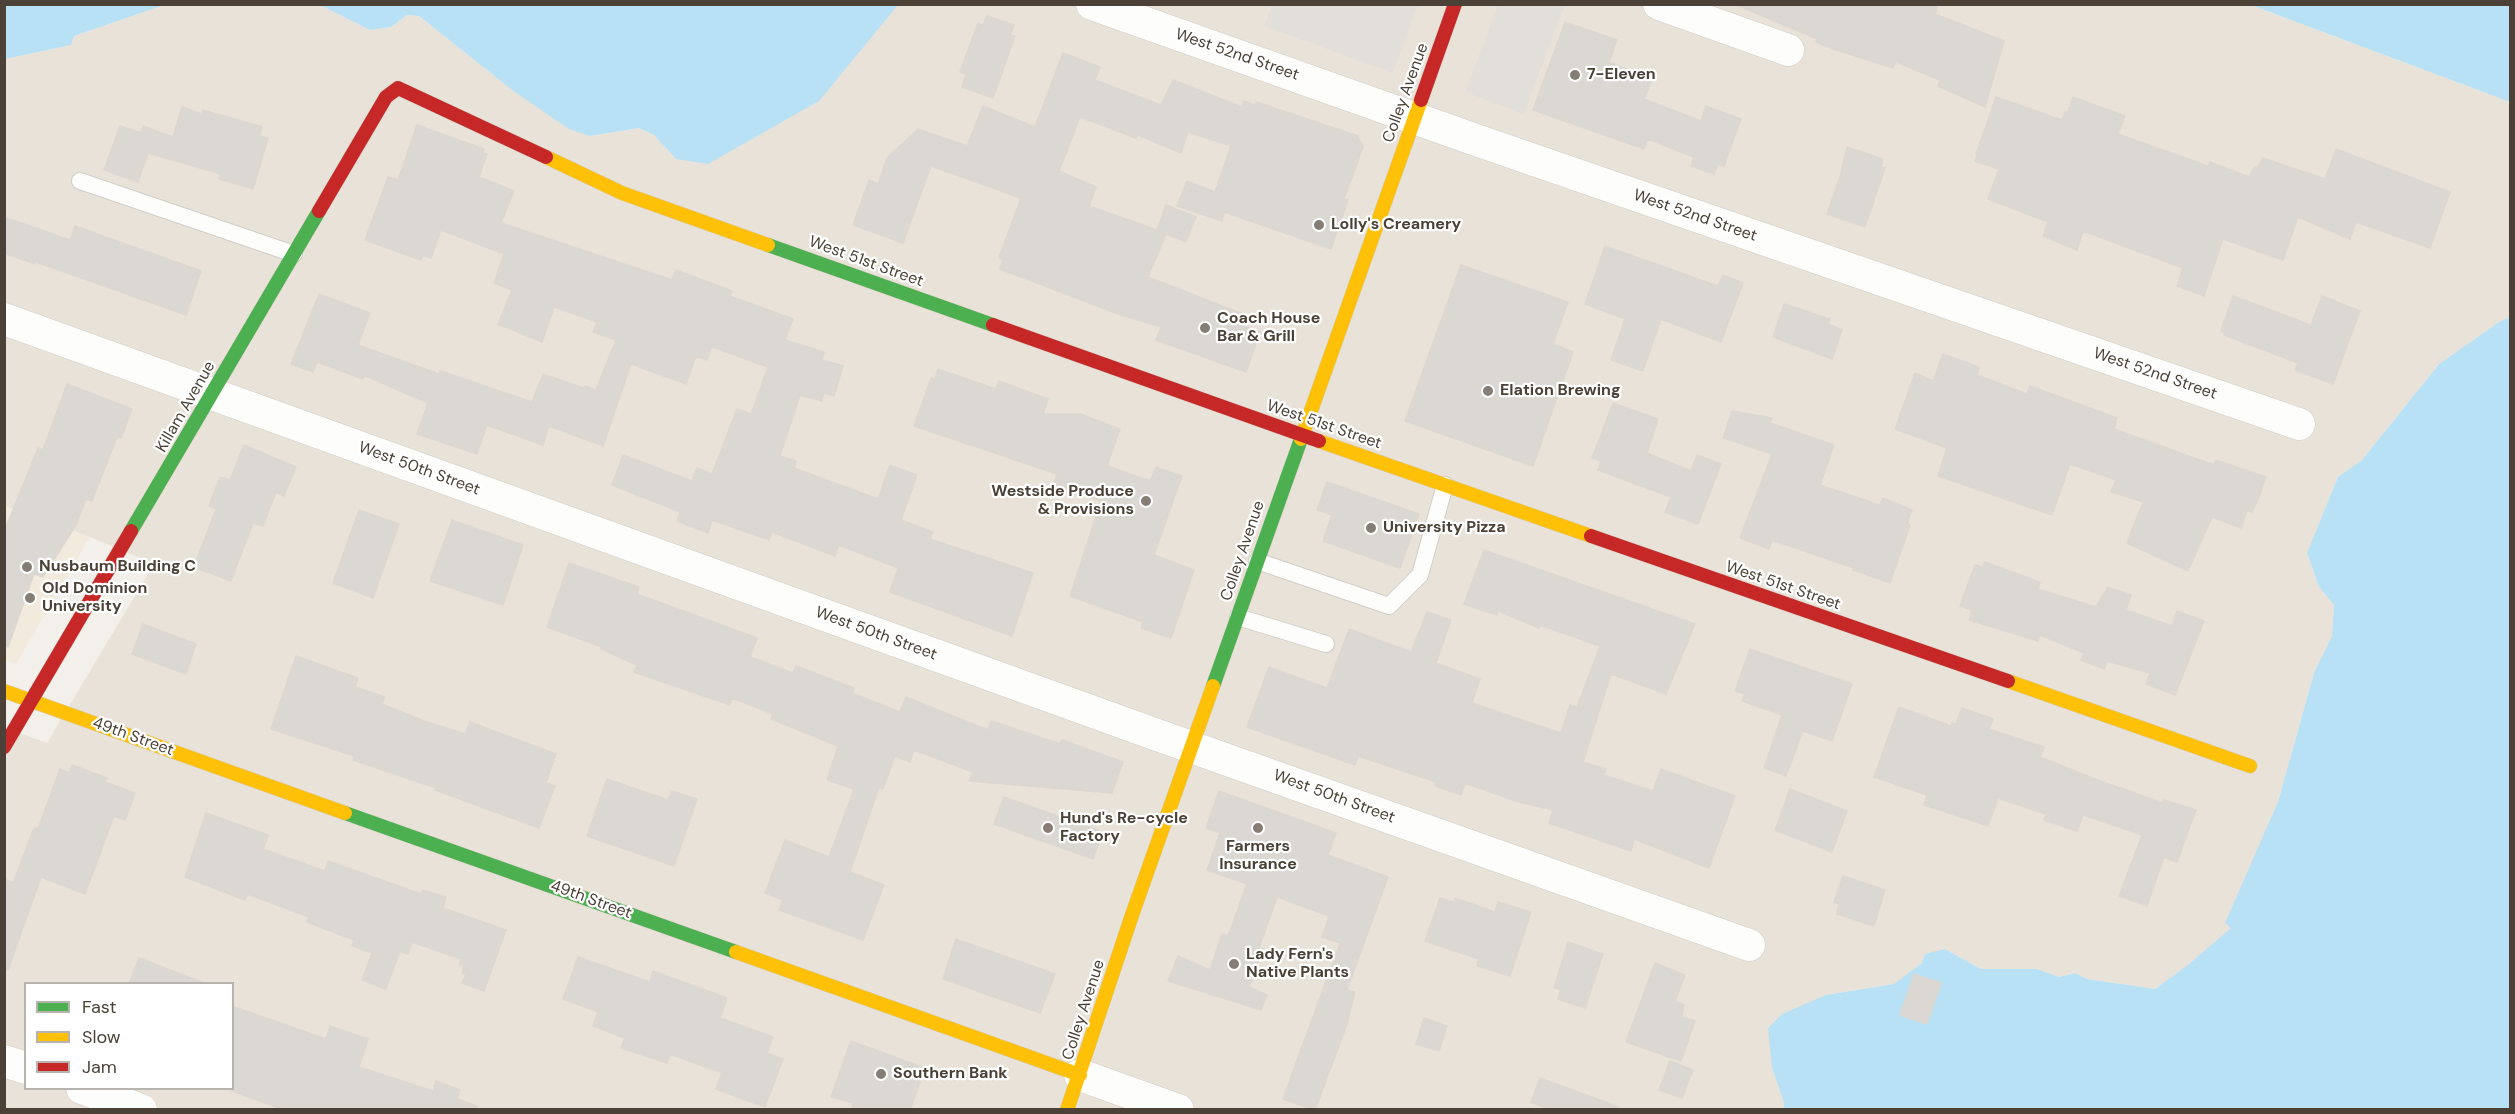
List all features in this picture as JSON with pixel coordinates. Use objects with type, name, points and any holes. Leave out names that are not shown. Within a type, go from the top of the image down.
[{"type":"street","name":"West 52nd Street","points":[[1092,4],[2299,424]]},
{"type":"street","name":"Colley Avenue","points":[[1067,1110],[1132,915],[1455,4]]},
{"type":"street","points":[[1659,4],[1788,51]]},
{"type":"street","name":"Killam Avenue","points":[[4,747],[386,97],[398,88]]},
{"type":"street","name":"West 51st Street","points":[[398,88],[622,193],[1301,435],[2250,766]]},
{"type":"street","name":"West 50th Street","points":[[4,319],[1749,945]]},
{"type":"street","name":"49th Street","points":[[4,691],[1178,1110]]},
{"type":"street","points":[[4,1061],[24,1067]]},
{"type":"street","points":[[85,1090],[141,1110]]},
{"type":"lane","points":[[80,181],[294,254]]},
{"type":"lane","points":[[1257,561],[1389,606],[1420,575],[1445,485]]},
{"type":"lane","points":[[1238,617],[1326,644]]},
{"type":"shaded area","points":[[1272,4],[1418,5],[1393,73],[1264,26]]},
{"type":"shaded area","points":[[164,5],[320,5],[370,30],[391,27],[407,15],[419,16],[512,90],[590,136],[639,128],[654,135],[676,159],[888,15],[898,5],[2251,5],[2510,102],[2510,317],[2499,322],[2439,364],[2362,460],[2338,477],[2307,553],[2319,587],[2334,605],[2332,636],[2314,673],[2278,802],[2232,928],[2155,989],[2087,979],[2075,973],[2059,977],[2037,969],[1981,969],[1945,949],[1894,984],[1826,995],[1772,1068],[1784,1103],[1783,1109],[5,1109],[5,728],[47,743],[154,564],[90,537],[5,506],[4,59],[71,45],[74,36]]},
{"type":"shaded area","points":[[1498,5],[1565,5],[1524,114],[1465,92]]},
{"type":"shaded area","name":"Old Dominion University","points":[[4,506],[90,537],[16,664],[5,660]]},
{"type":"water","points":[[4,5],[164,5],[74,36],[71,45],[5,59]]},
{"type":"water","points":[[320,5],[898,5],[819,101],[708,164],[676,159],[654,135],[639,128],[590,136],[569,129],[512,90],[419,16],[407,15],[391,27],[370,30]]},
{"type":"water","points":[[2251,5],[2510,5],[2510,102]]},
{"type":"water","points":[[2510,317],[2510,1109],[1783,1109],[1784,1103],[1772,1068],[1768,1028],[1782,1014],[1826,995],[1894,984],[1922,963],[1925,954],[1945,949],[1981,969],[2037,969],[2059,977],[2075,973],[2087,979],[2155,989],[2231,928],[2225,923],[2278,802],[2314,673],[2332,636],[2334,605],[2319,587],[2307,553],[2338,477],[2362,460],[2439,364],[2499,322]]},
{"type":"building","points":[[1734,4],[1938,4],[1935,14],[2004,41],[1985,107],[1938,86],[1940,80],[1896,62],[1893,68],[1836,50],[1816,42],[1817,39]]},
{"type":"building","points":[[987,16],[1014,25],[1010,35],[1015,36],[993,98],[962,87],[966,74],[960,72],[978,23],[983,25]]},
{"type":"building","points":[[1565,22],[1617,40],[1609,62],[1652,79],[1644,99],[1701,121],[1706,106],[1741,119],[1724,166],[1718,164],[1714,174],[1691,166],[1694,157],[1648,139],[1644,149],[1533,110]]},
{"type":"building","points":[[1063,53],[1100,67],[1095,80],[1161,105],[1173,80],[1242,107],[1244,101],[1255,105],[1256,102],[1358,136],[1363,147],[1344,199],[1348,200],[1331,249],[1224,212],[1222,221],[1177,206],[1187,181],[1215,192],[1231,146],[1188,132],[1181,153],[1138,135],[1136,138],[1080,117],[1059,171],[1096,187],[1089,206],[1157,230],[1166,205],[1196,217],[1186,242],[1166,234],[1148,277],[1243,314],[1239,324],[1260,332],[1246,372],[1156,340],[1161,327],[1121,315],[1000,269],[1003,260],[999,258],[1021,198],[931,166],[903,243],[853,225],[869,180],[878,184],[887,158],[918,129],[967,146],[983,106],[1035,127]]},
{"type":"building","points":[[1996,97],[2062,120],[2065,112],[2068,112],[2073,97],[2125,116],[2118,134],[2208,166],[2210,162],[2249,177],[2254,167],[2257,168],[2263,158],[2325,179],[2336,149],[2450,192],[2430,248],[2356,222],[2350,239],[2298,217],[2283,260],[2223,239],[2204,296],[2177,286],[2183,268],[2083,231],[2077,250],[2043,236],[2048,222],[1988,199],[1999,169],[1975,161]]},
{"type":"building","points":[[182,107],[202,114],[203,110],[262,127],[259,136],[268,138],[253,189],[219,179],[221,174],[148,153],[138,182],[104,170],[120,126],[141,133],[143,126],[173,137]]},
{"type":"building","points":[[417,125],[484,149],[483,153],[487,154],[479,177],[514,191],[501,223],[672,280],[676,270],[732,291],[730,296],[793,319],[785,340],[824,352],[822,360],[843,366],[834,396],[824,393],[822,401],[800,395],[780,456],[796,461],[794,468],[878,499],[890,465],[917,475],[901,520],[933,532],[930,539],[1033,573],[1012,636],[890,592],[898,568],[839,545],[835,556],[772,532],[769,540],[712,520],[708,533],[677,521],[680,512],[612,485],[623,455],[692,481],[697,468],[712,474],[737,409],[751,414],[768,367],[712,347],[707,360],[696,356],[686,384],[631,364],[603,446],[549,426],[543,445],[487,425],[477,454],[417,434],[428,403],[364,375],[363,379],[317,362],[313,372],[291,364],[319,294],[370,313],[358,345],[439,374],[440,371],[444,372],[532,402],[543,374],[596,390],[616,340],[593,332],[597,322],[554,307],[542,342],[498,324],[512,290],[494,283],[504,254],[441,230],[431,258],[423,255],[421,260],[365,240],[388,177],[398,180]]},
{"type":"building","points":[[1847,147],[1883,159],[1881,167],[1885,168],[1865,227],[1827,214],[1840,177]]},
{"type":"building","points":[[4,217],[70,240],[75,226],[201,271],[186,315],[4,253]]},
{"type":"building","points":[[1605,246],[1718,286],[1723,275],[1743,283],[1721,342],[1661,319],[1643,371],[1611,360],[1625,319],[1585,304]]},
{"type":"building","name":"Elation Brewing","points":[[1461,265],[1568,302],[1553,344],[1573,352],[1533,466],[1405,421]]},
{"type":"building","points":[[2233,296],[2311,325],[2322,296],[2360,311],[2333,384],[2295,370],[2298,363],[2224,335],[2221,331]]},
{"type":"building","points":[[1784,304],[1830,319],[1828,324],[1842,330],[1832,359],[1773,337]]},
{"type":"building","points":[[1943,354],[1979,367],[1977,375],[2027,394],[2030,386],[2117,418],[2114,429],[2214,465],[2216,460],[2266,477],[2257,502],[2252,512],[2247,510],[2241,528],[2212,517],[2188,571],[2127,543],[2143,502],[2111,492],[2116,480],[2070,464],[2052,515],[1938,476],[1947,448],[1895,429],[1915,373],[1933,381]]},
{"type":"building","points":[[938,369],[996,389],[999,381],[1048,399],[1043,414],[1080,414],[1120,429],[1107,466],[1150,481],[1156,467],[1182,476],[1154,555],[1194,570],[1171,638],[1141,628],[1143,622],[1070,596],[1101,501],[1054,484],[1057,474],[914,426],[931,378],[935,380]]},
{"type":"building","points":[[67,384],[132,409],[121,438],[117,437],[92,501],[86,499],[76,525],[43,577],[34,574],[8,647],[4,646],[4,532],[38,448],[43,450]]},
{"type":"building","points":[[1613,403],[1658,419],[1647,453],[1691,471],[1697,455],[1721,464],[1698,524],[1665,512],[1671,497],[1598,470],[1601,461],[1592,458]]},
{"type":"building","points":[[1732,411],[1772,418],[1770,423],[1834,445],[1820,485],[1880,505],[1883,498],[1912,510],[1907,524],[1910,525],[1890,583],[1772,540],[1769,549],[1740,538],[1772,454],[1723,438]]},
{"type":"building","points":[[244,445],[296,467],[284,496],[276,492],[263,526],[253,523],[231,581],[194,567],[216,509],[209,506],[220,477],[230,480]]},
{"type":"building","name":"University Pizza","points":[[1327,482],[1419,514],[1400,568],[1323,541],[1332,515],[1317,510]]},
{"type":"building","points":[[359,510],[399,524],[373,598],[333,583]]},
{"type":"building","points":[[452,520],[523,545],[503,605],[430,581]]},
{"type":"building","points":[[1484,550],[1695,624],[1666,694],[1611,674],[1583,762],[1606,769],[1604,775],[1653,791],[1661,769],[1735,796],[1709,868],[1634,839],[1631,851],[1549,823],[1553,810],[1518,802],[1465,783],[1461,795],[1435,786],[1436,782],[1358,756],[1355,765],[1247,727],[1269,667],[1327,688],[1349,629],[1411,652],[1427,612],[1451,620],[1436,663],[1480,679],[1472,703],[1561,733],[1570,705],[1577,707],[1600,646],[1540,625],[1539,628],[1498,611],[1497,615],[1464,604]]},
{"type":"building","points":[[1985,562],[2040,582],[2038,589],[2096,607],[2108,587],[2131,595],[2126,610],[2172,626],[2177,611],[2204,621],[2175,695],[2146,684],[2150,673],[2107,661],[2104,669],[2081,660],[2084,653],[2040,635],[2038,641],[1969,620],[1972,610],[1960,606],[1975,565],[1983,567]]},
{"type":"building","points":[[569,563],[639,587],[637,594],[757,638],[750,657],[793,673],[796,666],[854,688],[852,693],[900,712],[906,697],[988,730],[991,721],[1060,744],[1062,740],[1123,762],[1112,793],[969,781],[973,772],[914,750],[910,762],[895,756],[883,789],[879,787],[850,872],[884,885],[863,940],[779,910],[783,900],[765,893],[785,840],[829,857],[854,789],[827,780],[838,746],[771,719],[773,714],[732,698],[730,705],[634,672],[637,665],[601,649],[602,647],[547,627]]},
{"type":"building","points":[[143,624],[196,644],[186,674],[132,654]]},
{"type":"building","points":[[1750,649],[1852,684],[1832,741],[1803,731],[1786,776],[1764,768],[1782,715],[1742,701],[1745,694],[1735,691]]},
{"type":"building","points":[[296,656],[358,678],[355,687],[385,697],[382,704],[424,721],[465,734],[470,722],[556,754],[546,783],[555,786],[539,828],[435,790],[436,788],[353,760],[354,756],[271,729]]},
{"type":"building","points":[[1899,707],[1951,726],[1952,723],[1956,724],[1962,708],[1993,719],[1989,729],[2044,747],[2040,757],[2163,803],[2164,800],[2196,810],[2177,862],[2164,857],[2147,906],[2119,896],[2142,835],[2083,815],[2077,831],[2044,820],[2046,814],[1998,798],[1988,826],[1924,805],[1927,795],[1874,777]]},
{"type":"building","points":[[72,765],[107,778],[105,782],[135,793],[125,820],[114,816],[85,894],[41,877],[8,970],[4,970],[4,879],[13,883],[34,828],[38,829],[60,769],[69,773]]},
{"type":"building","points":[[607,779],[668,800],[672,791],[697,799],[674,866],[587,836]]},
{"type":"building","points":[[1790,789],[1847,811],[1832,852],[1775,830]]},
{"type":"building","points":[[1219,791],[1336,833],[1328,855],[1388,877],[1347,990],[1355,992],[1346,1027],[1315,1110],[1283,1099],[1340,943],[1322,937],[1329,916],[1277,897],[1259,948],[1263,949],[1249,987],[1267,995],[1261,1010],[1168,981],[1178,956],[1210,970],[1222,934],[1228,936],[1247,884],[1207,870],[1220,833],[1206,828]]},
{"type":"building","name":"Hund's Re-cycle Factory","points":[[1004,797],[1103,832],[1093,859],[994,824]]},
{"type":"building","points":[[206,813],[268,835],[263,849],[325,871],[328,861],[421,894],[423,890],[446,897],[443,908],[506,930],[484,991],[462,983],[466,974],[462,973],[464,966],[459,965],[461,959],[412,942],[408,954],[400,951],[386,989],[362,980],[372,953],[352,946],[354,940],[307,922],[309,917],[247,894],[245,900],[185,877]]},
{"type":"building","points":[[1843,876],[1885,890],[1874,926],[1837,914],[1839,904],[1834,902]]},
{"type":"building","points":[[1440,898],[1454,902],[1455,898],[1495,912],[1498,902],[1531,912],[1510,976],[1477,966],[1479,959],[1425,941]]},
{"type":"building","points":[[956,939],[1055,974],[1040,1013],[943,979]]},
{"type":"building","points":[[1568,942],[1603,954],[1585,1008],[1558,999],[1561,990],[1554,988]]},
{"type":"building","points":[[578,957],[650,982],[653,971],[727,998],[720,1018],[773,1037],[767,1053],[783,1059],[765,1107],[716,1089],[722,1073],[670,1054],[667,1063],[621,1048],[625,1038],[593,1026],[598,1012],[563,999]]},
{"type":"building","points":[[139,958],[201,982],[130,982]]},
{"type":"building","points":[[1655,963],[1685,975],[1675,1001],[1684,1005],[1682,1017],[1695,1021],[1681,1061],[1626,1042]]},
{"type":"building","points":[[1914,974],[1941,983],[1927,1024],[1900,1015]]},
{"type":"building","points":[[234,1007],[326,1039],[330,1026],[368,1039],[359,1067],[433,1091],[436,1081],[460,1090],[457,1099],[477,1106],[476,1110],[284,1110],[232,1091],[234,1090]]},
{"type":"building","points":[[1424,1018],[1447,1026],[1439,1051],[1416,1044]]},
{"type":"building","name":"Southern Bank","points":[[851,1041],[925,1068],[910,1110],[851,1110],[853,1103],[831,1097]]},
{"type":"building","points":[[1670,1061],[1693,1070],[1682,1098],[1659,1090]]},
{"type":"building","points":[[1540,1078],[1619,1107],[1618,1110],[1551,1110],[1531,1102]]},
{"type":"traffic: fast","points":[[131,531],[319,211]]},
{"type":"traffic: fast","points":[[768,245],[993,325]]},
{"type":"traffic: fast","points":[[1213,686],[1301,439]]},
{"type":"traffic: fast","points":[[345,813],[736,952]]},
{"type":"traffic: slow","points":[[1301,439],[1421,100]]},
{"type":"traffic: slow","points":[[546,157],[622,193],[768,245]]},
{"type":"traffic: slow","points":[[1319,441],[1591,536]]},
{"type":"traffic: slow","points":[[2008,681],[2250,766]]},
{"type":"traffic: slow","points":[[1067,1110],[1132,915],[1213,686]]},
{"type":"traffic: slow","points":[[4,691],[345,813]]},
{"type":"traffic: slow","points":[[736,952],[1080,1075]]},
{"type":"traffic: jam","points":[[1421,100],[1455,4]]},
{"type":"traffic: jam","points":[[319,211],[386,97],[398,88],[546,157]]},
{"type":"traffic: jam","points":[[993,325],[1319,441]]},
{"type":"traffic: jam","points":[[4,747],[131,531]]},
{"type":"traffic: jam","points":[[1591,536],[2008,681]]},
{"type":"place","name":"7-Eleven","points":[[1575,75]]},
{"type":"place","name":"Lolly's Creamery","points":[[1319,225]]},
{"type":"place","name":"Coach House Bar & Grill","points":[[1205,328]]},
{"type":"place","name":"Elation Brewing","points":[[1488,391]]},
{"type":"place","name":"Westside Produce & Provisions","points":[[1146,501]]},
{"type":"place","name":"University Pizza","points":[[1371,528]]},
{"type":"place","name":"Nusbaum Building C","points":[[27,567]]},
{"type":"place","name":"Old Dominion University","points":[[30,598]]},
{"type":"place","name":"Hund's Re-cycle Factory","points":[[1048,828]]},
{"type":"place","name":"Farmers Insurance","points":[[1258,828]]},
{"type":"place","name":"Lady Fern's Native Plants","points":[[1234,964]]},
{"type":"place","name":"Southern Bank","points":[[881,1074]]}]
